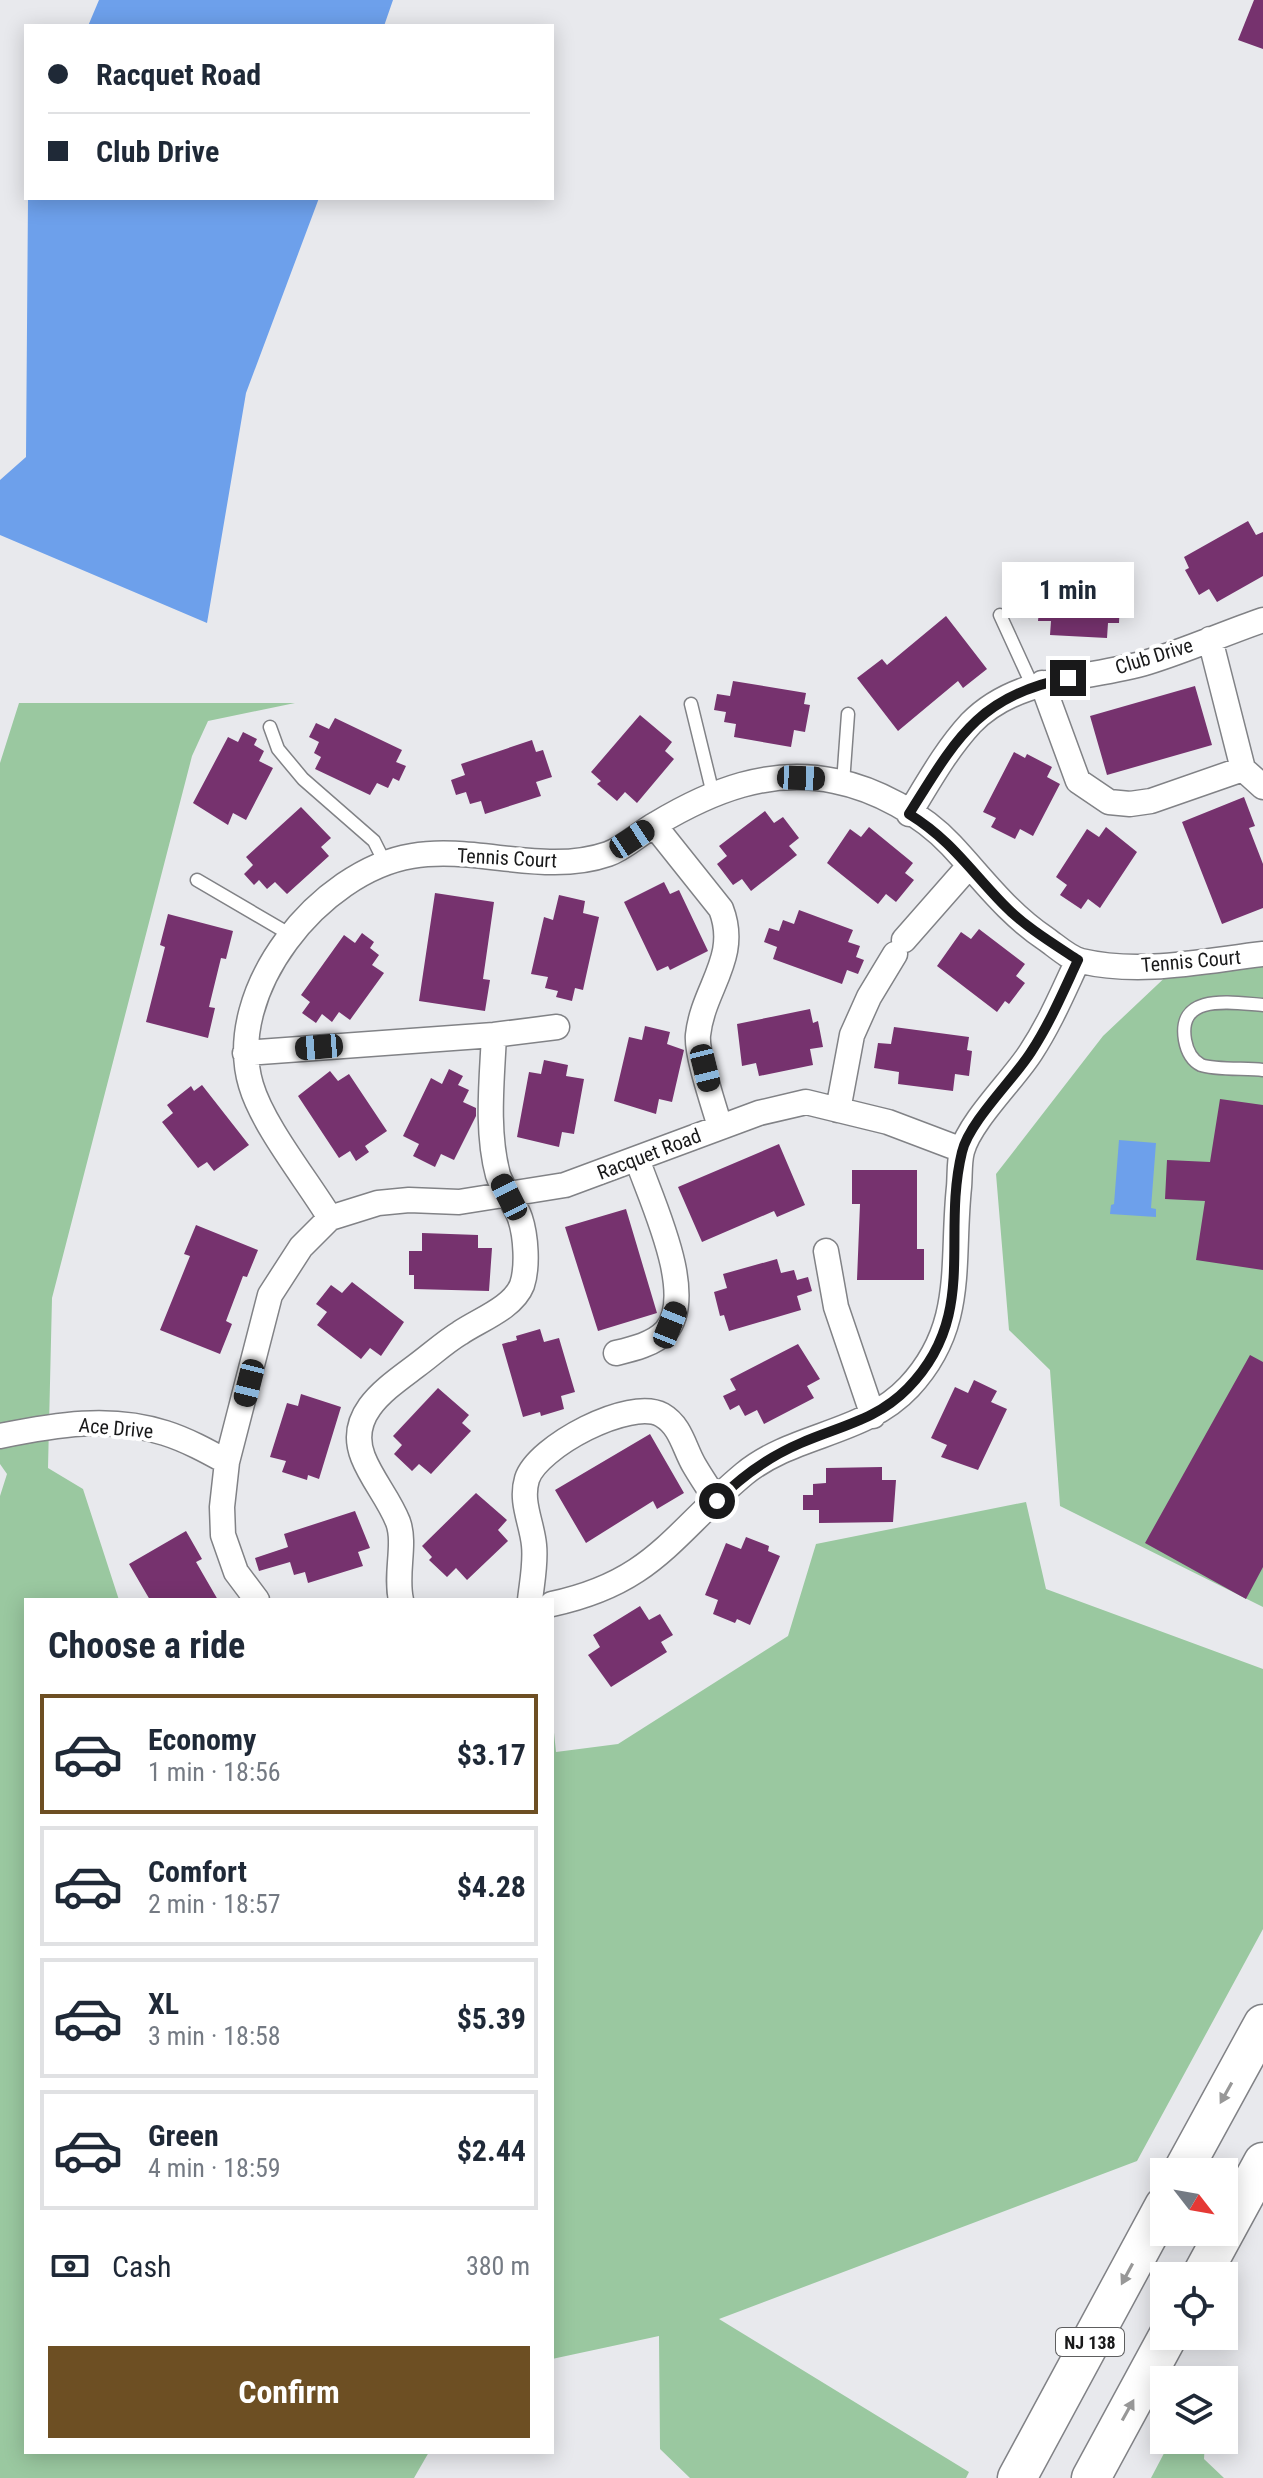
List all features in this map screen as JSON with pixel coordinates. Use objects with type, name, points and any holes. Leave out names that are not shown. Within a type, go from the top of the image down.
[{"type":"highway","points":[[1190,2158],[1263,2024]]},
{"type":"highway","points":[[1209,2262],[1263,2162]]},
{"type":"highway","name":"NJ 138","points":[[1017,2478],[1150,2232]]},
{"type":"highway","name":"NJ 138","points":[[1091,2478],[1160,2350]]},
{"type":"street","name":"Club Drive","points":[[909,814],[946,754],[972,722],[1005,698],[1037,685],[1147,662],[1263,620]]},
{"type":"street","points":[[1210,639],[1243,769],[1263,787]]},
{"type":"street","points":[[1037,685],[1078,781],[1109,802],[1130,804],[1151,801],[1243,769]]},
{"type":"street","name":"Tennis Court","points":[[330,1218],[261,1108],[252,1089],[245,1053],[252,1011],[272,965],[291,935],[321,901],[343,883],[385,863],[414,855],[439,854],[551,862],[575,860],[609,854],[654,825],[713,794],[752,781],[784,777],[843,783],[878,794],[937,832],[1021,920],[1078,960],[1143,968],[1263,954]]},
{"type":"street","points":[[654,825],[721,909],[728,925],[727,952],[702,1014],[697,1039],[720,1127]]},
{"type":"street","points":[[838,1110],[852,1035],[869,997],[900,947],[969,866]]},
{"type":"street","points":[[554,1603],[604,1589],[627,1578],[664,1552],[745,1473],[782,1452],[873,1416],[906,1390],[924,1369],[937,1349],[950,1316],[962,1150],[1003,1087],[1036,1044],[1078,960]]},
{"type":"street","points":[[245,1053],[494,1035],[557,1027]]},
{"type":"street","points":[[401,1598],[397,1580],[399,1525],[363,1458],[359,1441],[361,1424],[374,1401],[390,1387],[459,1333],[489,1317],[522,1286],[525,1261],[523,1232],[520,1218],[499,1176],[494,1145],[491,1092],[494,1035]]},
{"type":"street","name":"Racquet Road","points":[[256,1598],[236,1572],[223,1535],[227,1462],[270,1295],[301,1247],[330,1218],[378,1203],[409,1200],[459,1202],[509,1197],[565,1185],[720,1127],[806,1102],[888,1122],[962,1150]]},
{"type":"street","points":[[616,1353],[633,1349],[664,1334],[677,1309],[679,1296],[676,1275],[637,1159]]},
{"type":"street","points":[[826,1251],[836,1307],[873,1416]]},
{"type":"street","points":[[530,1598],[535,1547],[525,1497],[526,1483],[530,1473],[544,1458],[578,1433],[626,1413],[649,1410],[661,1415],[678,1431],[692,1462],[717,1501]]},
{"type":"street","name":"Ace Drive","points":[[0,1436],[81,1422],[142,1427],[180,1438],[227,1462]]},
{"type":"lane","points":[[1000,615],[1037,685]]},
{"type":"lane","points":[[691,704],[713,794]]},
{"type":"lane","points":[[843,783],[848,714]]},
{"type":"lane","points":[[270,727],[278,749],[294,769],[374,841],[385,863]]},
{"type":"lane","points":[[197,880],[291,935]]},
{"type":"lane","points":[[1263,1005],[1211,1001],[1197,1007],[1185,1020],[1184,1036],[1188,1054],[1202,1065],[1263,1070]]},
{"type":"green space","points":[[19,703],[295,703],[208,721],[192,756],[52,1298],[48,1468],[83,1489],[118,1598],[24,1598],[24,2454],[428,2454],[414,2478],[0,2478],[0,1496],[7,1474],[0,1464],[0,763]]},
{"type":"green space","points":[[1263,964],[1263,1607],[1060,1506],[1050,1370],[1009,1330],[996,1174],[1103,1036],[1174,969]]},
{"type":"green space","points":[[1026,1502],[1046,1589],[1263,1669],[1263,1929],[1137,2161],[719,2319],[969,2472],[966,2478],[690,2478],[660,2449],[659,2336],[554,2359],[554,1732],[556,1752],[618,1744],[788,1636],[816,1544]]},
{"type":"green space","points":[[1164,2454],[1204,2454],[1204,2459],[1224,2478],[1151,2478]]},
{"type":"water","points":[[99,0],[393,0],[385,24],[89,24]]},
{"type":"water","points":[[28,200],[318,200],[246,393],[207,623],[0,535],[0,480],[26,457]]},
{"type":"water","points":[[1119,1140],[1156,1143],[1151,1208],[1156,1209],[1156,1217],[1110,1214],[1111,1205],[1114,1204]]},
{"type":"building","points":[[1254,0],[1263,0],[1263,49],[1238,40]]},
{"type":"building","points":[[1248,521],[1256,535],[1263,532],[1263,576],[1217,602],[1209,589],[1199,595],[1185,570],[1189,568],[1184,557]]},
{"type":"building","points":[[1042,579],[1117,584],[1119,623],[1108,623],[1107,638],[1050,635],[1051,621],[1038,621]]},
{"type":"building","points":[[946,616],[987,669],[963,688],[958,681],[898,731],[857,678],[882,659],[887,665]]},
{"type":"building","points":[[733,681],[806,693],[804,704],[810,705],[805,732],[794,730],[791,747],[734,737],[736,724],[724,722],[726,712],[714,710],[717,694],[730,696]]},
{"type":"building","points":[[1195,686],[1212,745],[1107,775],[1090,716]]},
{"type":"building","points":[[640,715],[672,742],[665,751],[674,759],[637,803],[625,792],[617,801],[597,784],[601,781],[591,772]]},
{"type":"building","points":[[335,718],[402,750],[396,762],[406,766],[399,781],[393,778],[388,788],[377,783],[370,795],[315,769],[321,757],[314,753],[319,742],[309,737],[316,723],[329,729]]},
{"type":"building","points":[[243,732],[257,739],[254,745],[264,751],[259,761],[273,768],[246,820],[233,813],[228,825],[193,803],[228,737],[238,742]]},
{"type":"building","points":[[532,740],[536,752],[543,750],[552,777],[536,782],[541,796],[485,814],[481,801],[470,804],[466,792],[456,795],[451,780],[465,775],[461,764]]},
{"type":"building","points":[[1014,752],[1025,758],[1027,754],[1052,767],[1047,777],[1060,784],[1033,836],[1020,829],[1015,839],[991,827],[996,818],[983,812]]},
{"type":"building","points":[[1244,797],[1255,826],[1249,828],[1263,864],[1263,908],[1222,924],[1182,822]]},
{"type":"building","points":[[301,807],[331,838],[321,847],[329,856],[287,894],[275,882],[267,889],[259,880],[254,885],[244,874],[253,865],[246,857]]},
{"type":"building","points":[[765,811],[774,823],[783,817],[799,838],[789,846],[797,855],[751,891],[742,879],[733,885],[717,864],[727,856],[719,846]]},
{"type":"building","points":[[869,827],[913,863],[905,873],[914,880],[896,902],[886,894],[878,904],[827,863],[850,829],[861,837]]},
{"type":"building","points":[[1106,827],[1137,852],[1100,908],[1088,899],[1081,909],[1060,895],[1067,885],[1056,877],[1087,829],[1099,837]]},
{"type":"building","points":[[664,882],[670,894],[679,890],[708,951],[670,970],[668,966],[657,971],[624,902]]},
{"type":"building","points":[[435,893],[494,902],[483,979],[490,980],[485,1011],[419,1001]]},
{"type":"building","points":[[559,895],[585,901],[583,913],[599,917],[583,990],[575,988],[572,1001],[556,997],[558,991],[545,988],[548,977],[531,974],[544,917],[553,920]]},
{"type":"building","points":[[799,910],[853,930],[848,942],[860,946],[856,957],[864,960],[858,974],[847,970],[842,984],[773,959],[777,947],[764,942],[769,928],[779,931],[783,920],[794,924]]},
{"type":"building","points":[[168,914],[233,931],[226,959],[221,958],[209,1007],[215,1008],[208,1038],[146,1022],[165,947],[160,945]]},
{"type":"building","points":[[979,929],[1025,964],[1016,976],[1025,983],[1009,1004],[1005,1001],[997,1012],[937,966],[961,932],[971,939]]},
{"type":"building","points":[[362,933],[374,942],[370,948],[379,955],[372,965],[384,973],[350,1020],[339,1012],[332,1022],[322,1014],[316,1023],[302,1013],[310,1002],[301,995],[344,935],[355,943]]},
{"type":"building","points":[[810,1009],[813,1023],[818,1021],[823,1047],[810,1049],[813,1065],[759,1076],[756,1063],[742,1066],[737,1024]]},
{"type":"building","points":[[645,1026],[670,1032],[667,1044],[684,1050],[672,1102],[659,1099],[656,1114],[614,1101],[629,1037],[642,1040]]},
{"type":"building","points":[[894,1027],[969,1037],[967,1050],[972,1051],[969,1076],[955,1074],[953,1091],[898,1084],[899,1072],[874,1068],[878,1043],[891,1044]]},
{"type":"building","points":[[544,1060],[568,1065],[566,1076],[584,1079],[574,1134],[562,1132],[559,1147],[517,1137],[529,1072],[541,1074]]},
{"type":"building","points":[[449,1069],[463,1076],[458,1085],[469,1090],[463,1102],[476,1108],[476,1116],[454,1160],[441,1154],[435,1167],[413,1156],[419,1144],[403,1136],[431,1078],[442,1084]]},
{"type":"building","points":[[330,1071],[338,1081],[349,1074],[387,1131],[365,1146],[369,1152],[356,1161],[350,1151],[339,1158],[298,1096]]},
{"type":"building","points":[[202,1085],[249,1145],[214,1171],[207,1162],[198,1168],[162,1122],[173,1113],[167,1105],[191,1086],[194,1091]]},
{"type":"building","points":[[1220,1099],[1263,1105],[1263,1270],[1196,1260],[1205,1201],[1165,1199],[1167,1160],[1210,1162]]},
{"type":"building","points":[[779,1144],[805,1205],[777,1217],[774,1211],[702,1242],[678,1187]]},
{"type":"building","points":[[852,1170],[917,1170],[917,1249],[924,1249],[924,1280],[857,1280],[860,1204],[852,1204]]},
{"type":"building","points":[[626,1209],[657,1313],[598,1331],[565,1227]]},
{"type":"building","points":[[196,1225],[258,1250],[247,1277],[243,1276],[226,1321],[232,1324],[220,1354],[160,1330],[190,1256],[184,1254]]},
{"type":"building","points":[[422,1233],[478,1235],[478,1248],[492,1248],[489,1291],[414,1289],[414,1275],[409,1275],[409,1251],[422,1251]]},
{"type":"building","points":[[777,1259],[781,1273],[794,1270],[797,1280],[808,1277],[812,1291],[797,1296],[801,1310],[729,1331],[724,1315],[720,1316],[714,1292],[727,1288],[723,1274]]},
{"type":"building","points":[[352,1282],[404,1322],[381,1356],[370,1348],[361,1359],[317,1325],[327,1312],[316,1304],[331,1285],[342,1293]]},
{"type":"building","points":[[540,1329],[544,1342],[559,1338],[575,1392],[561,1396],[564,1409],[541,1416],[540,1412],[523,1417],[502,1344]]},
{"type":"building","points":[[798,1344],[820,1379],[807,1386],[814,1398],[764,1424],[757,1410],[745,1416],[739,1405],[730,1410],[723,1396],[736,1390],[730,1379]]},
{"type":"building","points":[[1250,1355],[1263,1362],[1263,1567],[1246,1599],[1145,1543]]},
{"type":"building","points":[[974,1380],[997,1391],[991,1402],[1007,1409],[978,1470],[941,1457],[947,1445],[931,1438],[955,1387],[968,1393]]},
{"type":"building","points":[[438,1388],[469,1415],[462,1423],[471,1431],[431,1474],[419,1464],[412,1471],[394,1454],[402,1445],[393,1436]]},
{"type":"building","points":[[301,1394],[341,1407],[319,1479],[308,1475],[307,1480],[282,1472],[286,1461],[270,1457],[287,1403],[298,1406]]},
{"type":"building","points":[[650,1434],[684,1493],[657,1509],[653,1501],[586,1543],[555,1490]]},
{"type":"building","points":[[882,1467],[882,1480],[896,1480],[893,1522],[819,1523],[819,1510],[803,1510],[803,1495],[813,1495],[813,1484],[826,1483],[826,1468]]},
{"type":"building","points":[[476,1493],[507,1520],[498,1530],[508,1541],[467,1580],[456,1568],[447,1577],[429,1560],[432,1557],[422,1546]]},
{"type":"building","points":[[355,1511],[370,1548],[358,1552],[363,1566],[308,1583],[305,1572],[294,1575],[290,1562],[259,1571],[255,1558],[288,1547],[284,1534]]},
{"type":"building","points":[[186,1531],[202,1559],[196,1562],[217,1598],[149,1598],[129,1564]]},
{"type":"building","points":[[746,1537],[769,1546],[768,1551],[780,1556],[750,1625],[713,1614],[718,1600],[705,1595],[726,1543],[741,1549]]},
{"type":"building","points":[[640,1606],[649,1620],[660,1614],[673,1635],[661,1642],[667,1652],[611,1687],[588,1655],[600,1647],[593,1635]]},
{"type":"route","points":[[717,1501],[745,1473],[782,1452],[873,1416],[906,1390],[937,1349],[950,1316],[954,1294],[954,1235],[962,1150],[1049,1023],[1078,960],[1030,928],[1003,905],[950,844],[909,814],[946,754],[972,722],[1005,698],[1042,683],[1068,678]]}]
